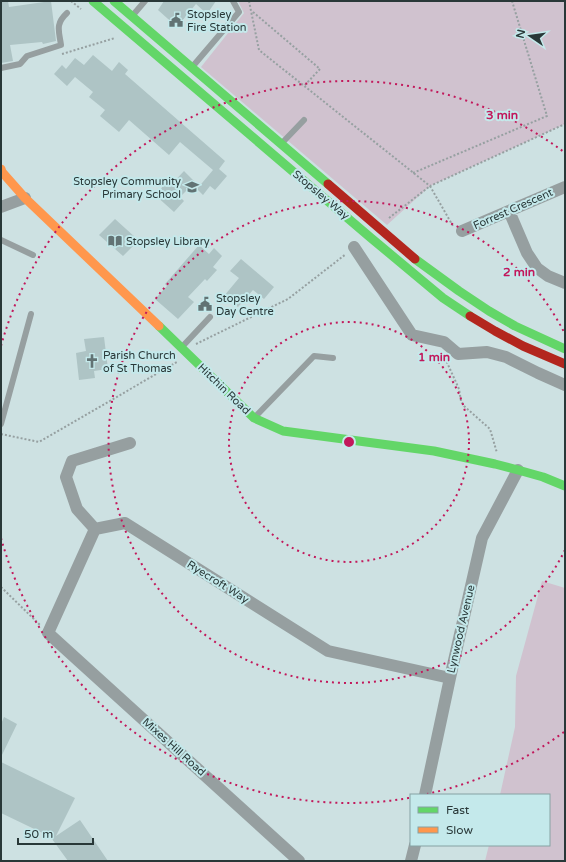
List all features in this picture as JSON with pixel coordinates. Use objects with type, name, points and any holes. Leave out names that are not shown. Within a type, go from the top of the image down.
[{"type":"main road","name":"Stopsley Way","points":[[93,1],[443,298],[495,331],[523,346],[565,364]]},
{"type":"main road","name":"Stopsley Way","points":[[114,1],[414,257],[454,288],[499,317],[565,349]]},
{"type":"main road","name":"Hitchin Road","points":[[1,171],[26,198],[254,418],[283,431],[434,451],[495,464],[543,477],[565,486]]},
{"type":"street","name":"Forrest Crescent","points":[[462,231],[565,186]]},
{"type":"street","points":[[1,207],[26,198]]},
{"type":"street","points":[[510,211],[527,253],[537,268],[548,276],[565,283]]},
{"type":"street","points":[[354,247],[412,335],[444,342],[458,354],[487,352],[506,357],[565,385]]},
{"type":"street","points":[[48,633],[95,530],[77,509],[66,477],[72,461],[130,444]]},
{"type":"street","name":"Lynwood Avenue","points":[[425,794],[482,538],[518,470]]},
{"type":"street","name":"Ryecroft Way","points":[[95,530],[125,523],[328,651],[450,678]]},
{"type":"street","name":"Mixes Hill Road","points":[[48,633],[299,861]]},
{"type":"street","points":[[411,861],[414,846]]},
{"type":"lane","points":[[123,27],[145,1]]},
{"type":"lane","points":[[192,67],[239,12],[233,1]]},
{"type":"lane","points":[[1,68],[20,64],[27,56],[61,45],[59,25],[61,18],[67,13]]},
{"type":"lane","points":[[281,144],[304,120]]},
{"type":"lane","points":[[1,240],[33,255]]},
{"type":"lane","points":[[1,424],[2,411],[31,314]]},
{"type":"lane","points":[[181,348],[210,317]]},
{"type":"lane","points":[[254,418],[314,356],[333,358]]},
{"type":"path","points":[[249,1],[259,50],[430,186],[455,229],[460,228],[462,231]]},
{"type":"path","points":[[413,173],[547,116],[512,1]]},
{"type":"path","points":[[252,11],[320,69],[304,86]]},
{"type":"path","points":[[386,221],[430,186],[565,124]]},
{"type":"path","points":[[192,346],[288,299],[354,247]]},
{"type":"path","points":[[444,342],[446,359],[459,389],[461,401],[464,406],[490,430],[498,454],[495,464]]},
{"type":"path","points":[[1,434],[39,442],[188,355]]},
{"type":"path","points":[[1,587],[48,633]]},
{"type":"shaded area","points":[[238,1],[565,1],[565,124],[430,186],[387,225],[201,67],[244,13]]},
{"type":"shaded area","points":[[542,581],[565,588],[565,861],[485,861],[489,846],[550,846],[550,794],[500,794],[515,727],[516,676]]},
{"type":"building","points":[[1,1],[8,1],[9,7],[51,1],[56,41],[43,44],[42,42],[10,45],[13,61],[1,63]]},
{"type":"building","name":"Stopsley Fire Station","points":[[164,1],[216,1],[207,14],[196,4],[177,27],[158,10]]},
{"type":"building","points":[[93,55],[112,71],[119,62],[128,70],[125,74],[225,161],[219,169],[227,176],[215,190],[210,186],[203,195],[197,189],[213,170],[180,142],[169,155],[129,120],[119,132],[100,116],[105,110],[89,97],[93,92],[75,77],[67,86],[54,74],[62,65],[66,69],[75,58],[84,65]]},
{"type":"building","points":[[184,171],[195,182],[180,197],[184,201],[174,212],[155,195],[165,184],[169,187]]},
{"type":"building","points":[[115,219],[136,238],[132,243],[134,245],[123,256],[99,235]]},
{"type":"building","points":[[199,245],[209,254],[214,248],[222,256],[213,267],[217,270],[207,281],[205,279],[188,297],[194,302],[178,319],[155,299],[167,286],[165,284]]},
{"type":"building","points":[[241,259],[274,287],[264,299],[253,290],[238,307],[224,296],[239,278],[230,271]]},
{"type":"building","name":"Parish Church of St Thomas","points":[[104,337],[108,369],[94,371],[95,378],[79,380],[76,353],[86,351],[84,339]]},
{"type":"building","points":[[4,717],[17,724],[1,757],[1,724]]},
{"type":"building","points":[[1,762],[75,798],[56,836],[80,820],[108,861],[68,861],[52,839],[53,838],[1,813]]},
{"type":"traffic: fast","points":[[93,1],[371,238],[443,298],[470,316]]},
{"type":"traffic: fast","points":[[114,1],[328,184]]},
{"type":"traffic: fast","points":[[415,259],[489,311],[515,326],[565,349]]},
{"type":"traffic: fast","points":[[159,326],[254,418],[283,431],[434,451],[518,470],[543,477],[565,486]]},
{"type":"traffic: slow","points":[[1,169],[25,198],[159,326]]},
{"type":"traffic: jam","points":[[328,184],[415,259]]},
{"type":"traffic: jam","points":[[470,316],[523,346],[565,364]]},
{"type":"place","name":"Stopsley Fire Station","points":[[176,20]]},
{"type":"place","name":"Stopsley Community Primary School","points":[[192,187]]},
{"type":"place","name":"Stopsley Library","points":[[115,241]]},
{"type":"place","name":"Stopsley Day Centre","points":[[205,304]]},
{"type":"place","name":"Parish Church of St Thomas","points":[[92,361]]}]
